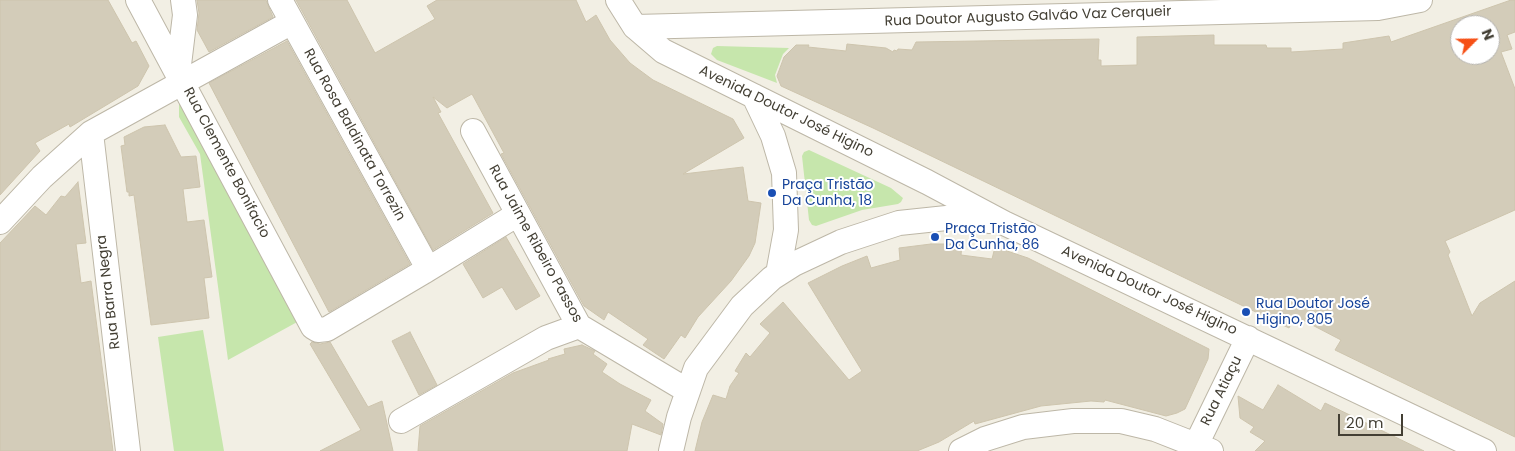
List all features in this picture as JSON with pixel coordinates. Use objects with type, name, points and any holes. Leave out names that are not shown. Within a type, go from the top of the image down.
[{"type":"street","name":"Rua Clemente Bonifacio","points":[[138,0],[313,326],[318,330],[327,329],[426,271]]},
{"type":"street","points":[[180,77],[184,16],[182,0]]},
{"type":"street","name":"Rua Rosa Baldinata Torrezin","points":[[280,0],[424,263],[426,271]]},
{"type":"street","name":"Avenida Doutor José Higino","points":[[618,0],[635,27],[663,51],[927,182],[1004,223],[1484,451]]},
{"type":"street","name":"Rua Doutor Augusto Galvão Vaz Cerqueir","points":[[635,27],[1378,8],[1420,0]]},
{"type":"street","points":[[0,222],[42,177],[91,133],[180,77],[292,22]]},
{"type":"street","points":[[754,96],[776,143],[784,173],[786,230],[778,274]]},
{"type":"street","name":"Rua Jaime Ribeiro Passos","points":[[473,131],[579,326],[688,391]]},
{"type":"street","name":"Rua Barra Negra","points":[[91,133],[128,451]]},
{"type":"street","points":[[927,182],[932,200],[931,220]]},
{"type":"street","points":[[786,213],[794,235],[808,249],[823,251]]},
{"type":"street","points":[[426,271],[518,214]]},
{"type":"street","points":[[671,451],[679,417],[696,368],[742,306],[772,278],[841,242],[899,223],[956,217],[1004,223]]},
{"type":"street","points":[[400,421],[546,338],[579,326]]},
{"type":"street","name":"Rua Atiaçu","points":[[1204,448],[1248,338]]},
{"type":"street","points":[[961,451],[985,439],[1023,427],[1073,421],[1121,420],[1155,429],[1204,448]]},
{"type":"green space","points":[[717,46],[789,48],[783,54],[775,75],[777,83],[717,60],[711,54],[713,48]]},
{"type":"green space","points":[[179,102],[205,141],[299,321],[228,360],[200,154],[179,117]]},
{"type":"green space","points":[[809,150],[891,188],[903,198],[901,202],[862,210],[816,226],[812,225],[809,220],[802,156],[804,152]]},
{"type":"green space","points":[[203,330],[224,451],[174,451],[158,337]]},
{"type":"building","points":[[0,0],[108,0],[132,43],[136,41],[149,66],[138,86],[70,127],[69,124],[35,143],[40,151],[0,195]]},
{"type":"building","points":[[197,0],[266,0],[273,17],[209,52],[197,30],[199,13]]},
{"type":"building","points":[[296,0],[347,0],[375,53],[435,19],[427,6],[437,0],[576,0],[586,22],[596,15],[610,40],[630,63],[653,80],[733,119],[744,138],[683,174],[743,167],[748,201],[761,203],[755,243],[749,256],[731,281],[698,317],[685,338],[681,335],[664,359],[643,345],[648,339],[608,312],[604,320],[584,306],[501,154],[504,153],[472,94],[447,108],[433,97],[441,112],[438,113],[493,213],[433,250]]},
{"type":"building","points":[[1515,0],[1515,32],[1507,35],[1512,49],[1501,52],[1515,89],[1515,210],[1445,241],[1450,252],[1448,255],[1472,316],[1480,303],[1515,281],[1515,437],[1335,350],[1341,340],[1295,316],[1289,328],[873,128],[781,86],[777,76],[784,57],[796,45],[809,45],[808,47],[846,51],[847,44],[886,48],[893,52],[898,49],[912,50],[916,42],[1099,39],[1098,60],[1101,60],[1101,66],[1137,65],[1137,37],[1214,35],[1214,45],[1266,45],[1267,48],[1291,48],[1291,52],[1343,49],[1343,43],[1389,36],[1391,42],[1450,21],[1450,65],[1500,65],[1500,15],[1468,15]]},
{"type":"building","points":[[287,41],[410,264],[329,312],[209,83]]},
{"type":"building","points":[[165,125],[181,157],[196,156],[200,187],[183,189],[187,222],[204,220],[212,277],[204,278],[209,318],[151,325],[134,195],[129,196],[129,192],[127,192],[121,146],[125,145],[124,137],[144,127]]},
{"type":"building","points":[[78,182],[86,243],[76,244],[81,283],[91,281],[113,451],[0,451],[0,243],[35,206],[46,215],[61,196],[65,197]]},
{"type":"building","points":[[506,237],[540,296],[516,310],[502,287],[483,298],[463,264]]},
{"type":"building","points":[[931,244],[962,244],[961,255],[992,259],[995,247],[1028,258],[1209,349],[1208,359],[1185,409],[1166,416],[1105,400],[1104,402],[1091,401],[1041,406],[975,424],[974,421],[939,442],[917,451],[695,451],[702,422],[713,395],[726,399],[730,386],[739,373],[735,371],[746,353],[750,357],[770,333],[760,324],[783,302],[849,380],[862,371],[808,283],[867,256],[871,268],[900,260],[899,248]]},
{"type":"building","points":[[410,332],[437,385],[419,395],[392,341]]},
{"type":"building","points":[[312,342],[320,344],[330,342],[368,407],[382,401],[393,451],[320,451],[361,430],[310,344]]},
{"type":"building","points":[[582,345],[595,351],[593,354],[607,364],[602,372],[651,400],[645,411],[663,424],[661,435],[632,424],[627,451],[418,451],[420,426],[513,373],[565,354],[564,349]]},
{"type":"building","points":[[1278,385],[1321,411],[1325,403],[1424,451],[1255,451],[1265,441],[1250,432],[1254,427],[1240,418],[1238,396],[1263,410]]},
{"type":"place","name":"Praça Tristão Da Cunha, 18","points":[[772,193]]},
{"type":"place","name":"Praça Tristão Da Cunha, 86","points":[[935,237]]},
{"type":"place","name":"Rua Doutor José Higino, 805","points":[[1246,312]]}]
